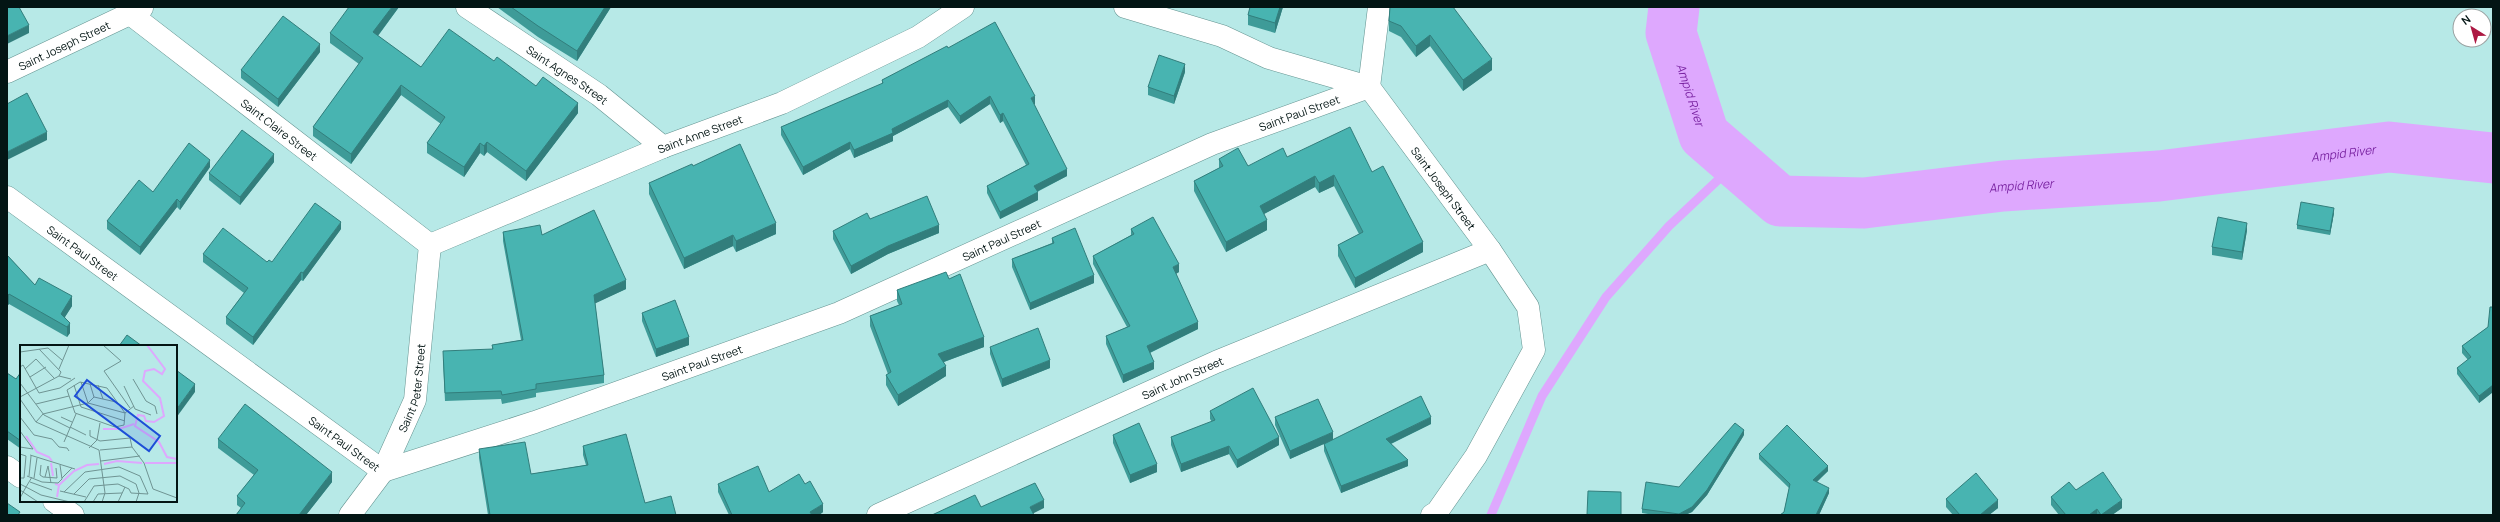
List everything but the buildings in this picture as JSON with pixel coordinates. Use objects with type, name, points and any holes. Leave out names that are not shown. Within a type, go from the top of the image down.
[{"type":"street","name":"Saint Agnes Street","points":[[467,7],[599,95],[663,147]]},
{"type":"street","name":"Saint Anne Street","points":[[430,245],[663,147],[782,103],[918,37],[962,7]]},
{"type":"street","points":[[1125,7],[1222,36],[1269,58],[1368,87],[1379,7]]},
{"type":"street","name":"Saint Joseph Street","points":[[7,72],[136,10]]},
{"type":"street","name":"Saint Claire Street","points":[[136,10],[430,245]]},
{"type":"street","name":"Saint Joseph Street","points":[[1368,87],[1490,250],[1528,308],[1534,350],[1476,456],[1437,512],[1432,515]]},
{"type":"street","name":"Saint Paul Street","points":[[7,196],[383,472],[535,422],[839,313],[1212,144],[1368,87]]},
{"type":"street","name":"Saint Peter Street","points":[[350,515],[383,472],[415,400],[430,245]]},
{"type":"street","name":"Saint John Street","points":[[878,515],[1216,362],[1490,250]]},
{"type":"street","points":[[7,467],[20,476]]},
{"type":"street","points":[[55,502],[73,515]]},
{"type":"waterway","name":"Ampid River","points":[[1674,7],[1671,33],[1704,135],[1780,201],[1864,203],[2003,186],[2159,176],[2389,147],[2493,158]]},
{"type":"waterway","points":[[1491,515],[1542,396],[1606,297],[1669,226],[1736,163]]}]
